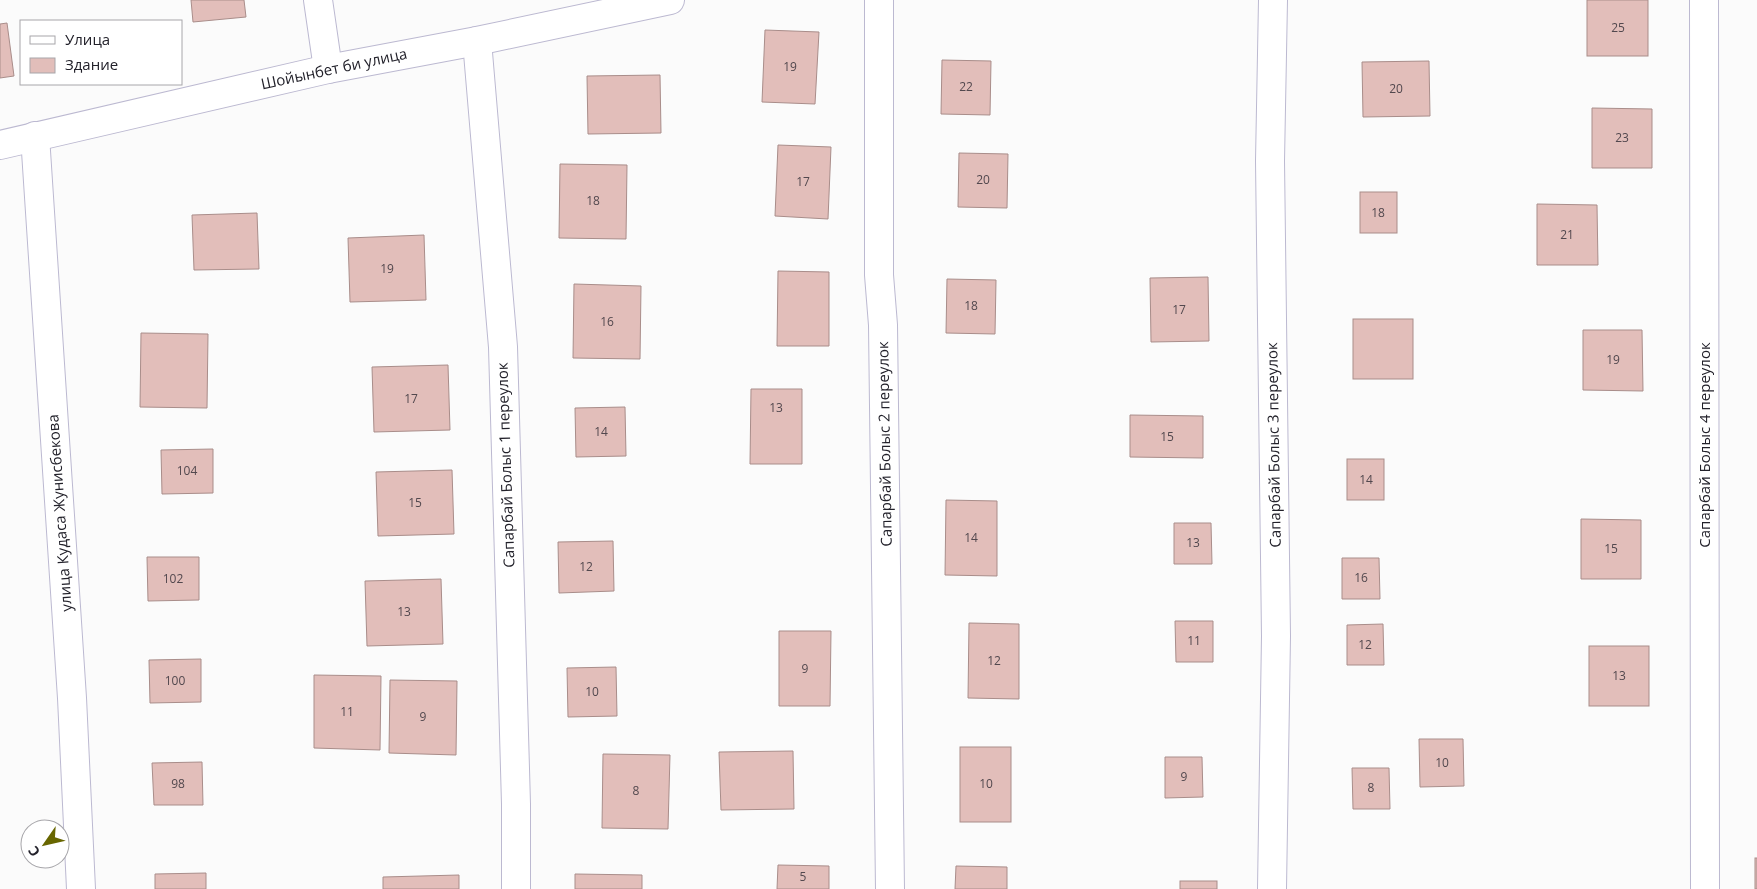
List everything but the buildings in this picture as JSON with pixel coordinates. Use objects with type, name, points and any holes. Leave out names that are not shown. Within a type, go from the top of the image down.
[{"type":"street","points":[[318,0],[328,69]]},
{"type":"street","name":"Шойынбет би улица","points":[[0,145],[328,69],[477,41],[670,0]]},
{"type":"street","name":"Сапарбай Болыс 2 переулок","points":[[879,0],[880,275],[883,325],[890,889]]},
{"type":"street","name":"Сапарбай Болыс 3 переулок","points":[[1272,889],[1276,636],[1270,161],[1273,0]]},
{"type":"street","name":"Сапарбай Болыс 4 переулок","points":[[1704,0],[1705,889]]},
{"type":"street","name":"Сапарбай Болыс 1 переулок","points":[[477,41],[503,347],[516,804],[516,889]]},
{"type":"street","name":"улица Кудаса Жунисбекова","points":[[35,136],[72,698],[81,889]]}]
